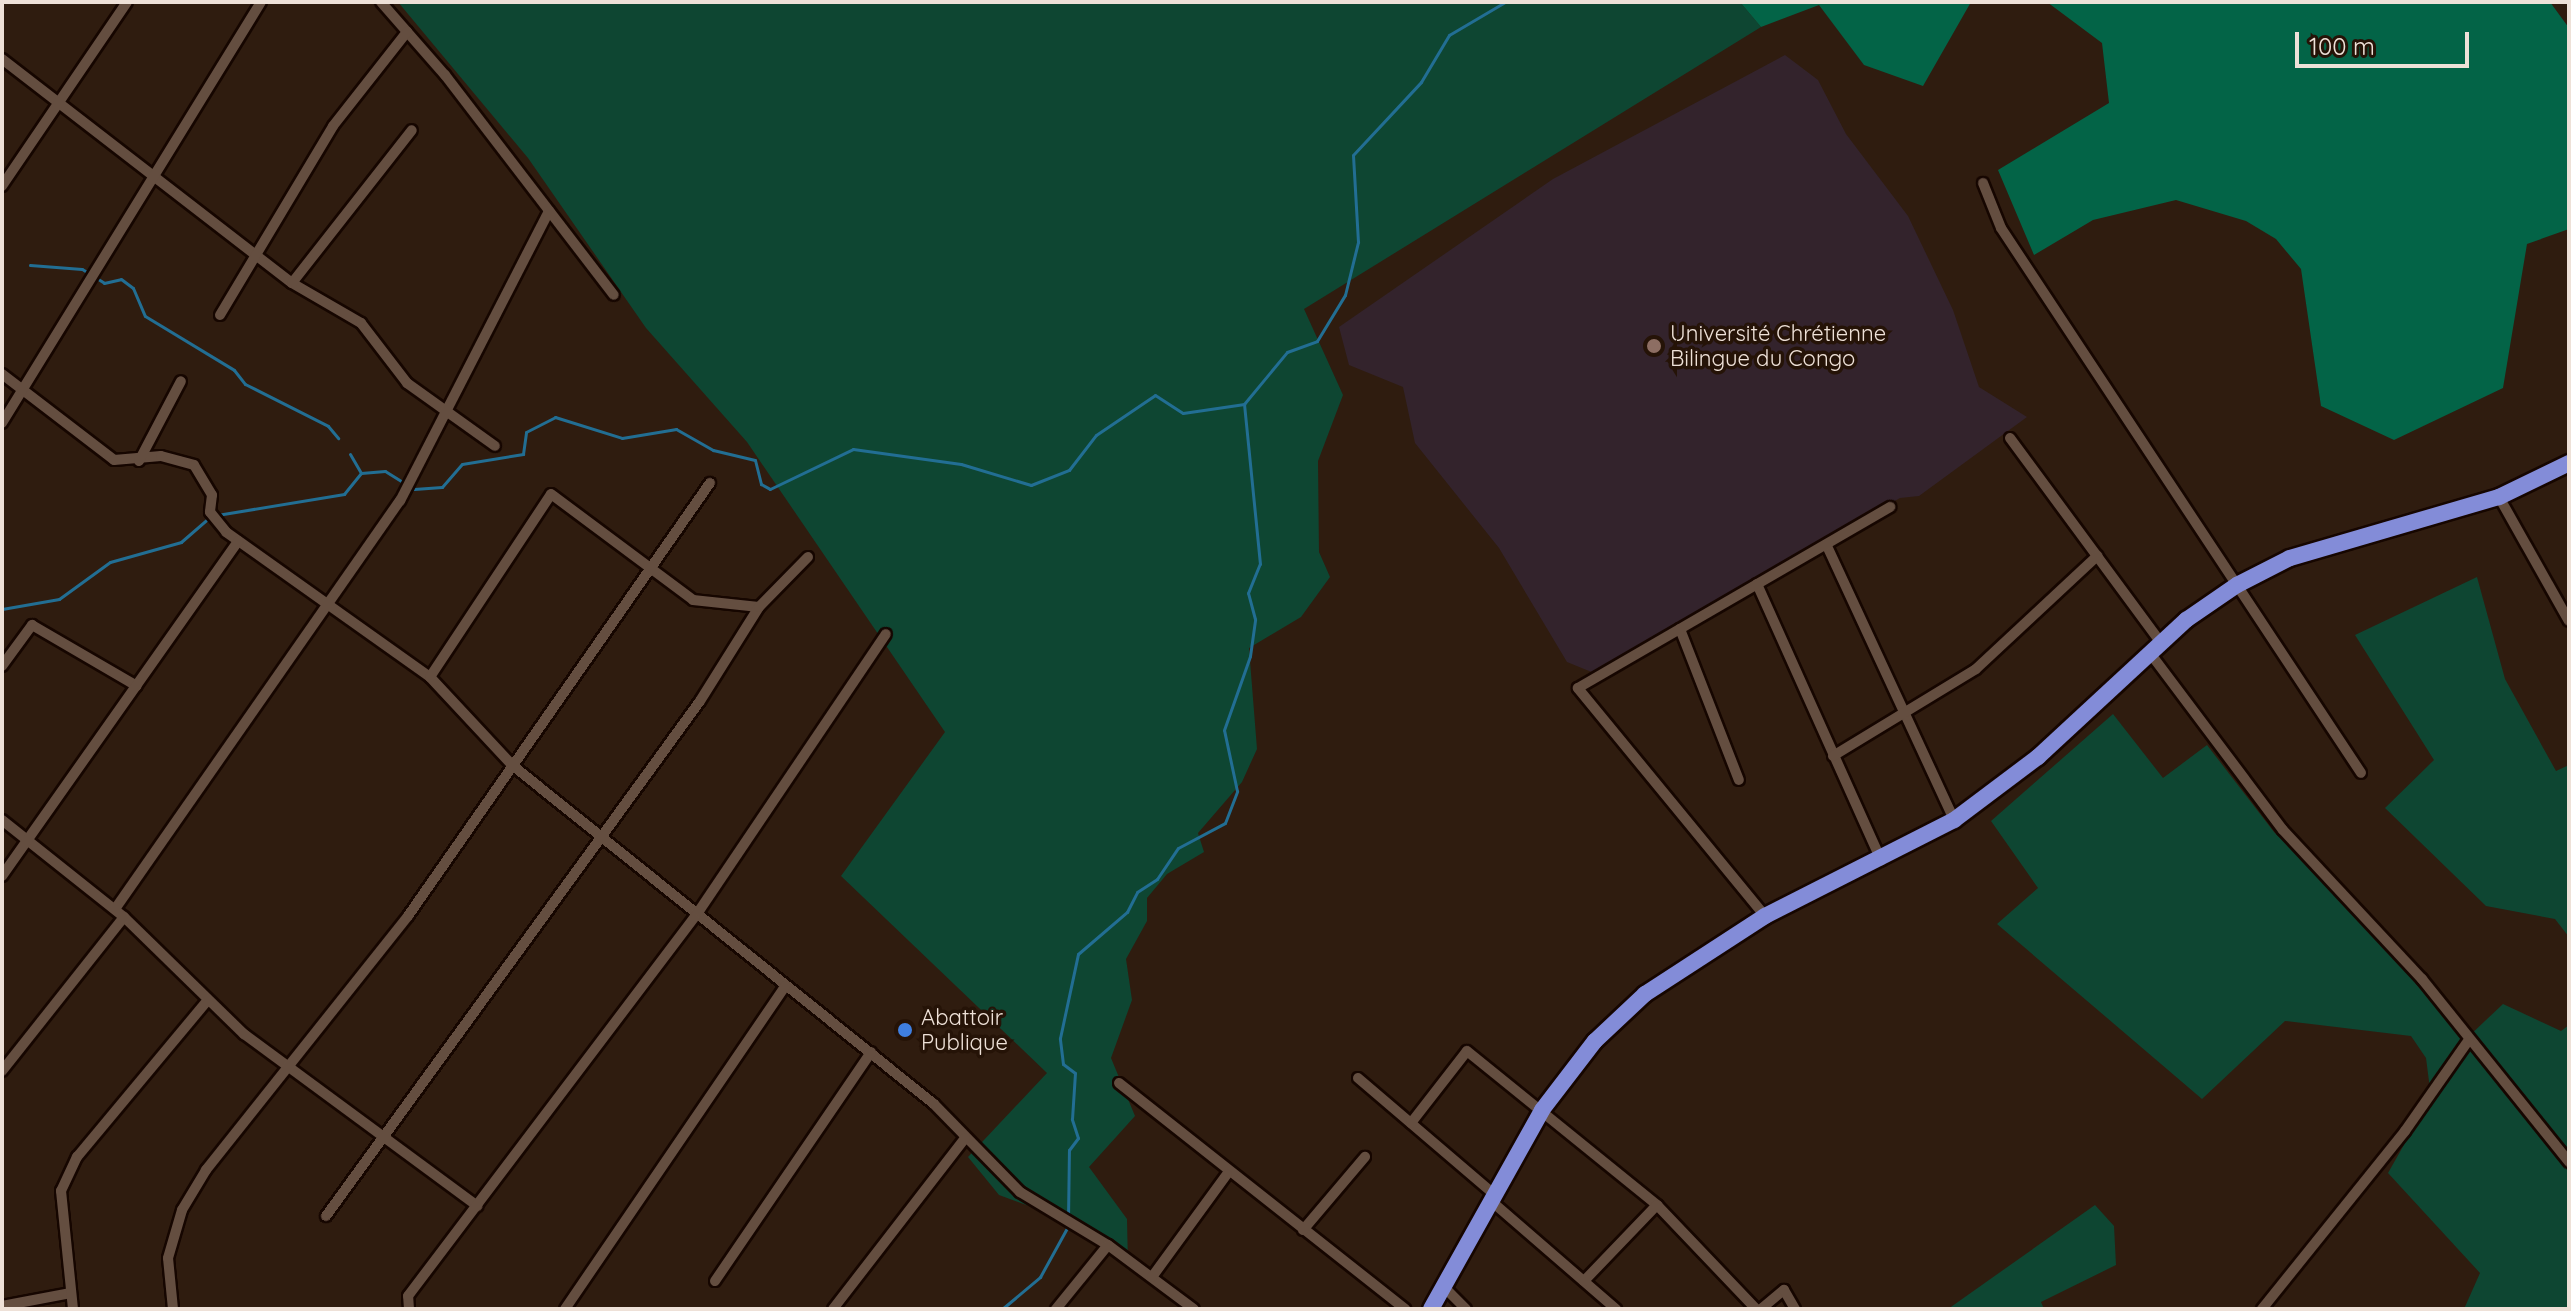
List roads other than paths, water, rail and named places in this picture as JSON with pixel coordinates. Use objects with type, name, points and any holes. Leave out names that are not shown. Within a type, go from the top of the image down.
[{"type":"highway","points":[[1431,1309],[1542,1110],[1595,1041],[1645,994],[1765,916],[1881,862],[1954,820],[2038,757],[2156,648],[2237,585],[2290,558],[2499,497],[2569,463]]},
{"type":"street","points":[[2,186],[56,101],[127,2]]},
{"type":"street","points":[[2,423],[261,2]]},
{"type":"street","points":[[381,2],[614,295]]},
{"type":"street","points":[[220,315],[333,126],[407,32]]},
{"type":"street","points":[[2,59],[292,283],[361,323],[407,383],[495,446]]},
{"type":"street","points":[[292,283],[412,130]]},
{"type":"street","points":[[1983,183],[2001,228],[2361,773]]},
{"type":"street","points":[[3,1069],[119,913],[400,501],[405,481],[549,211]]},
{"type":"street","points":[[2,374],[114,460],[139,461],[161,456],[194,465],[212,495],[212,515],[238,541],[430,677],[512,765],[699,911],[785,986],[871,1052],[1020,1192],[1108,1245],[1194,1309]]},
{"type":"street","points":[[139,461],[181,381]]},
{"type":"street","points":[[2010,438],[2097,556],[2156,648],[2283,830],[2422,979],[2468,1041],[2569,1162]]},
{"type":"street","points":[[173,1309],[168,1258],[182,1210],[291,1063],[408,916],[710,483]]},
{"type":"street","points":[[430,677],[551,494],[693,600],[759,607]]},
{"type":"street","points":[[2499,497],[2569,621]]},
{"type":"street","points":[[1765,916],[1578,688],[1890,507]]},
{"type":"street","points":[[2,876],[238,541]]},
{"type":"street","points":[[1827,546],[1954,820]]},
{"type":"street","points":[[1833,756],[1906,716],[1976,669],[2097,556]]},
{"type":"street","points":[[326,1216],[604,836],[759,607],[808,557]]},
{"type":"street","points":[[1757,584],[1881,862]]},
{"type":"street","points":[[2,666],[32,625],[137,686]]},
{"type":"street","points":[[1680,629],[1739,780]]},
{"type":"street","points":[[409,1309],[408,1296],[699,911],[886,634]]},
{"type":"street","points":[[2,820],[119,913],[206,1002],[477,1206]]},
{"type":"street","points":[[565,1309],[785,986]]},
{"type":"street","points":[[73,1309],[61,1191],[77,1157],[206,1002]]},
{"type":"street","points":[[2262,1309],[2405,1131],[2468,1041]]},
{"type":"street","points":[[1411,1123],[1467,1051],[1657,1205],[1758,1309],[1784,1290],[1795,1309]]},
{"type":"street","points":[[715,1281],[871,1052]]},
{"type":"street","points":[[1358,1078],[1616,1309]]},
{"type":"street","points":[[1119,1083],[1227,1174],[1405,1309]]},
{"type":"street","points":[[833,1309],[965,1138]]},
{"type":"street","points":[[1303,1230],[1365,1157]]},
{"type":"street","points":[[1152,1277],[1227,1174]]},
{"type":"street","points":[[1584,1281],[1657,1205]]},
{"type":"street","points":[[1056,1309],[1108,1245]]},
{"type":"street","points":[[1444,1287],[1466,1309]]},
{"type":"street","points":[[2,1306],[71,1293]]},
{"type":"waterway","points":[[217,515],[344,494],[361,473],[385,471],[414,489],[442,487],[462,464],[523,454],[526,432],[555,417],[622,438],[676,429],[713,450],[755,460],[761,484],[770,489],[853,449],[961,464],[1031,485],[1069,470],[1096,435],[1155,395],[1183,413],[1244,404],[1287,352],[1317,341],[1345,295],[1358,242],[1353,155],[1421,82],[1449,35],[1505,2]]},
{"type":"waterway","points":[[30,265],[82,269],[104,283],[121,279],[133,288],[145,316],[234,370],[245,384],[328,426],[338,438]]},
{"type":"waterway","points":[[1068,1219],[1069,1150],[1078,1138],[1072,1119],[1075,1073],[1063,1064],[1060,1038],[1078,954],[1127,912],[1137,892],[1157,879],[1178,848],[1225,823],[1237,791],[1224,730],[1250,656],[1255,619],[1248,593],[1260,564],[1244,405]]},
{"type":"waterway","points":[[350,454],[361,473]]},
{"type":"waterway","points":[[2,609],[59,599],[110,562],[181,542],[210,517]]},
{"type":"waterway","points":[[1002,1309],[1040,1277],[1068,1226]]},
{"type":"place","name":"Université Chrétienne Bilingue du Congo","points":[[1654,346]]},
{"type":"place","name":"Abattoir Publique","points":[[905,1030]]}]
